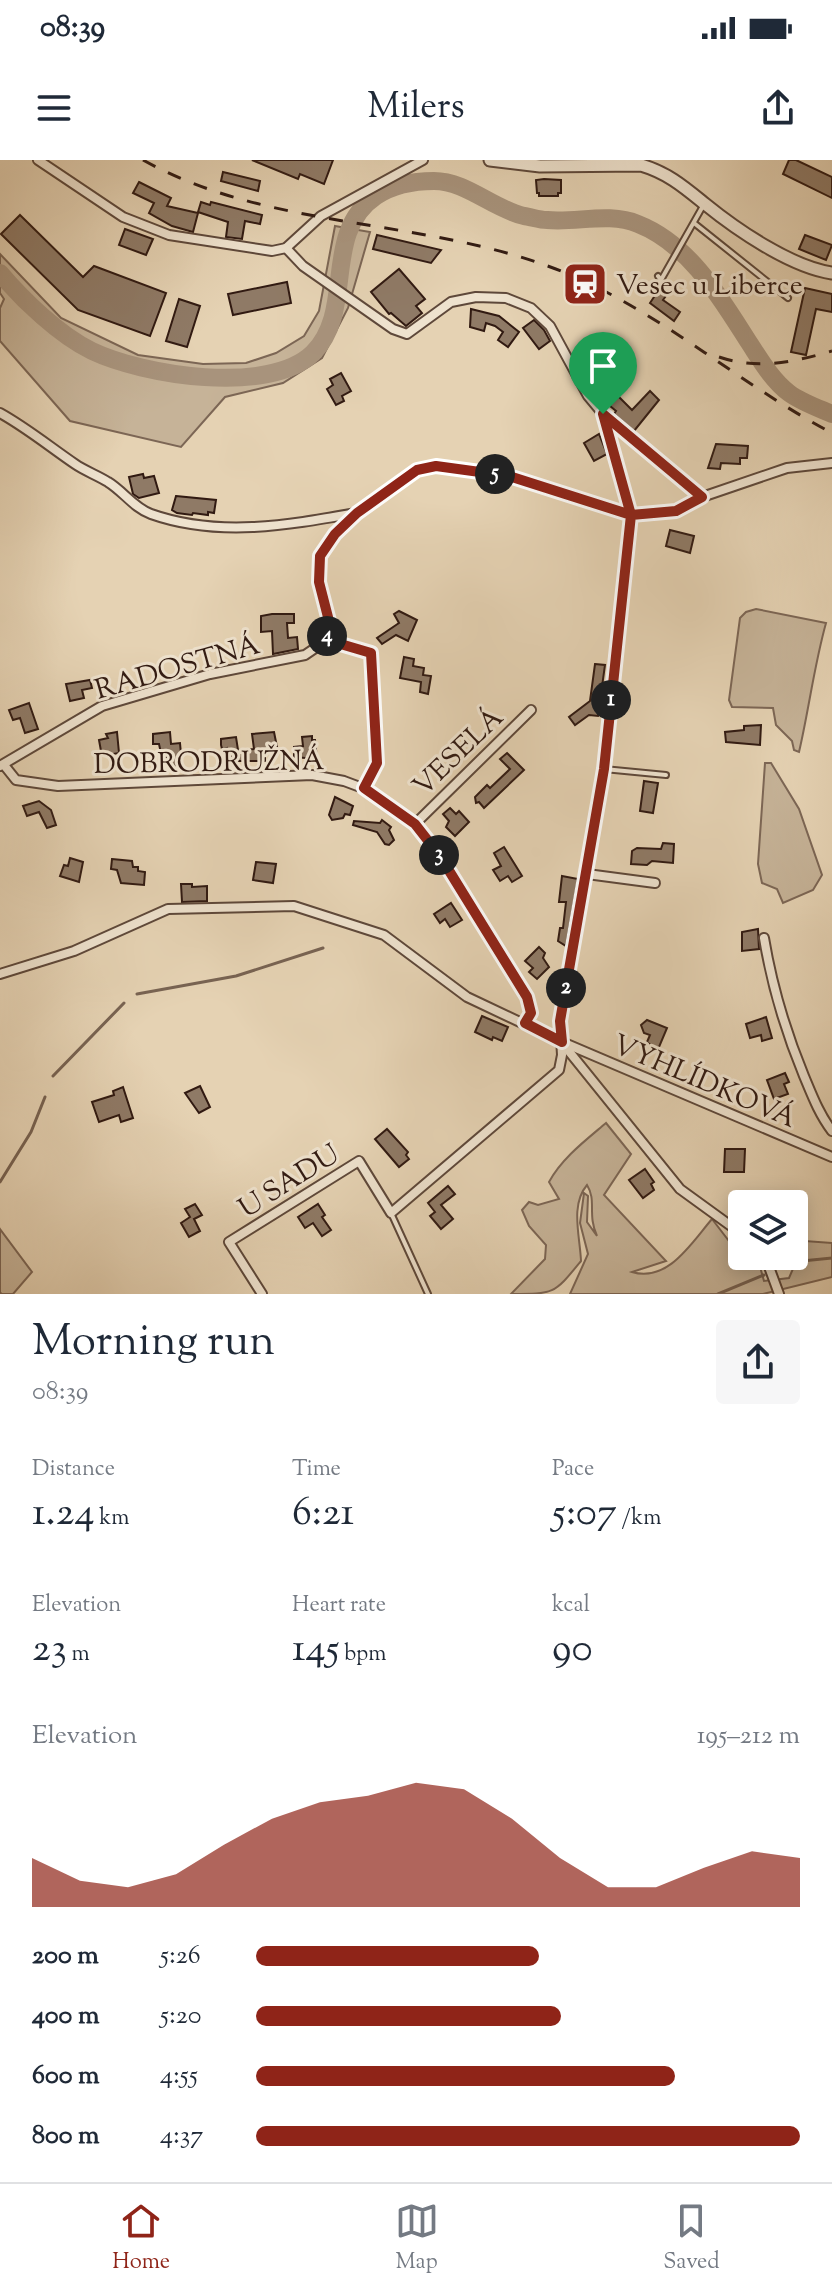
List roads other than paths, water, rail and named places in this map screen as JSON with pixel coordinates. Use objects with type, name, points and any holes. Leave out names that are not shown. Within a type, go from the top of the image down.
[{"type":"street","points":[[38,160],[123,217],[169,235],[256,250],[286,248],[321,216],[423,160]]},
{"type":"street","points":[[496,161],[540,166],[641,165],[668,175],[770,247],[795,261],[832,273]]},
{"type":"street","points":[[286,248],[325,282],[393,329],[407,334],[451,302],[476,297],[506,298],[531,308],[550,326],[588,396],[603,414],[702,497]]},
{"type":"street","points":[[0,413],[24,426],[79,467],[108,482],[150,514],[224,528],[253,528],[280,527],[357,513]]},
{"type":"street","points":[[391,1213],[559,1070],[562,1042],[560,1021],[604,769],[631,515],[603,414]]},
{"type":"street","points":[[364,788],[377,763],[371,653],[327,640],[329,621],[319,582],[320,556],[335,534],[357,513],[417,470],[436,466],[509,476],[631,515],[676,511],[702,497],[787,468],[832,463]]},
{"type":"street","name":"RADOSTNÁ","points":[[2,766],[102,706],[210,674],[305,655],[327,640]]},
{"type":"street","name":"VESELÁ","points":[[415,824],[531,710]]},
{"type":"street","name":"DOBRODRUŽNÁ","points":[[2,766],[16,780],[58,786],[312,775],[364,788],[415,824],[440,856],[527,997],[531,1013],[525,1023]]},
{"type":"street","points":[[587,874],[655,883]]},
{"type":"street","name":"VYHLÍDKOVÁ","points":[[0,974],[74,951],[168,909],[294,906],[384,935],[467,997],[562,1042],[832,1157]]},
{"type":"street","points":[[764,938],[770,977],[786,1033],[821,1117],[832,1131]]},
{"type":"street","points":[[562,1042],[680,1189],[728,1224]]},
{"type":"street","name":"U SADU","points":[[262,1294],[229,1242],[359,1161],[391,1213]]},
{"type":"street","points":[[770,1270],[779,1294]]},
{"type":"lane","points":[[658,276],[661,280],[705,204]]},
{"type":"lane","points":[[694,223],[788,298]]},
{"type":"lane","points":[[604,769],[666,775]]},
{"type":"lane","points":[[391,1213],[428,1294]]},
{"type":"waterway","points":[[0,273],[54,326],[92,351],[114,360],[172,374],[237,378],[267,374],[293,366],[313,353],[326,335],[333,316],[343,251],[349,230],[359,212],[376,196],[397,186],[446,182],[524,216],[558,221],[616,219],[638,224],[656,233],[688,258],[702,274],[777,382],[799,399],[832,414]]},
{"type":"waterway","points":[[137,994],[236,976],[323,948]]},
{"type":"waterway","points":[[53,1076],[124,1003]]},
{"type":"waterway","points":[[0,1182],[31,1132],[45,1097]]},
{"type":"waterway","points":[[808,1260],[832,1258]]},
{"type":"waterway","points":[[718,1294],[764,1275]]},
{"type":"railway","points":[[143,160],[190,182],[238,198],[288,211],[490,248],[539,263],[616,297],[832,433]]},
{"type":"railway","points":[[719,357],[762,364],[832,351]]},
{"type":"place","name":"Vesec u Liberce","points":[[585,284]]}]
